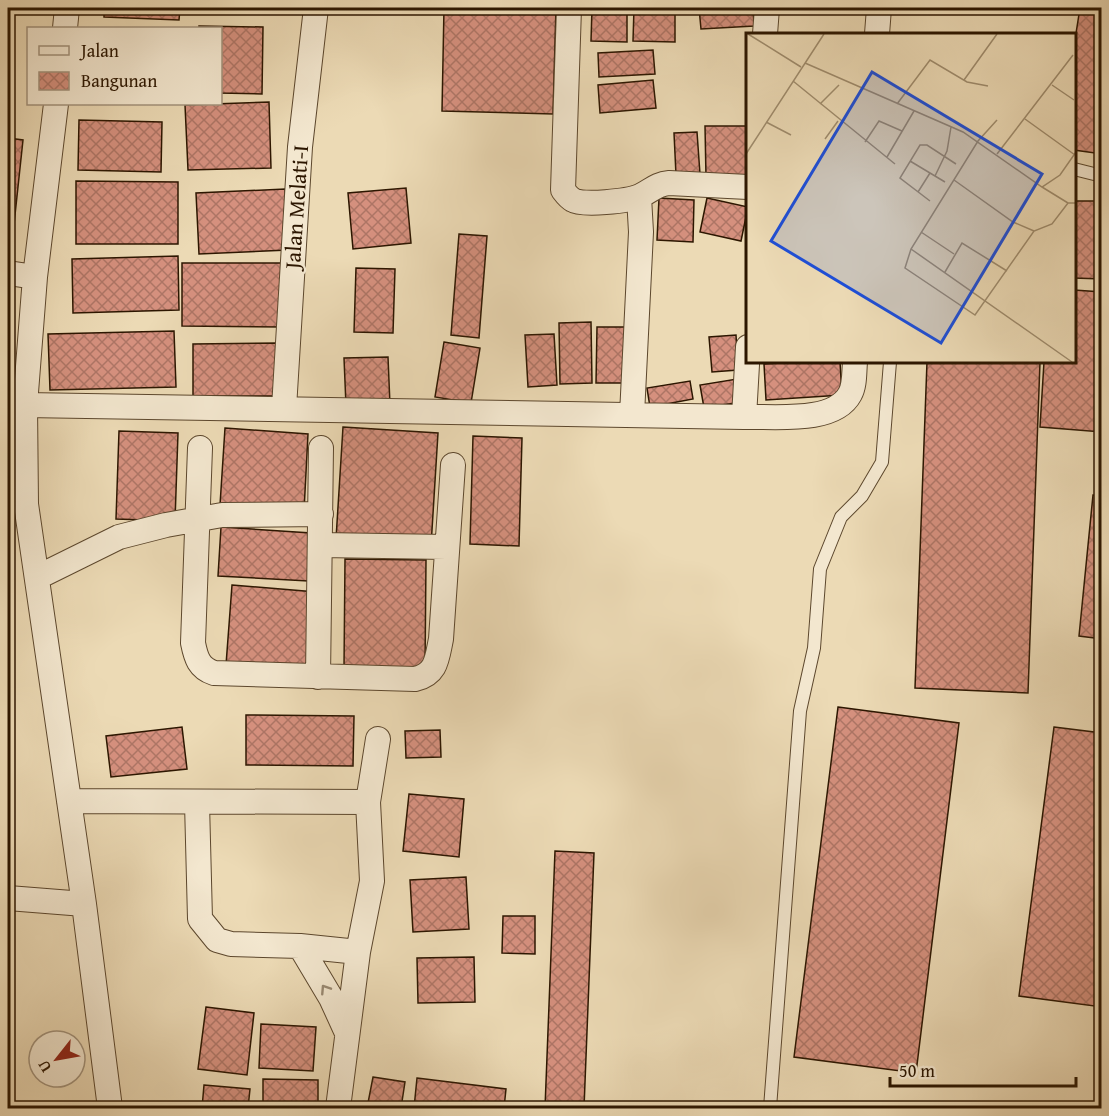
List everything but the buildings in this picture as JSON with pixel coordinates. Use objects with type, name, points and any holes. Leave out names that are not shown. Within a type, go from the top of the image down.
[{"type":"street","points":[[65,27],[67,8]]},
{"type":"street","name":"Jalan Melati-I","points":[[284,408],[300,147],[316,8]]},
{"type":"street","points":[[569,8],[563,190],[574,201],[583,203],[639,197],[661,183],[746,187]]},
{"type":"street","points":[[765,33],[767,8]]},
{"type":"street","points":[[877,33],[879,8]]},
{"type":"street","points":[[56,105],[35,277],[16,403],[26,504],[84,904],[110,1108]]},
{"type":"street","points":[[632,415],[641,232],[639,197]]},
{"type":"street","points":[[8,273],[35,277]]},
{"type":"street","points":[[744,417],[746,363]]},
{"type":"street","points":[[16,403],[744,417],[824,414],[836,409],[851,393],[855,363]]},
{"type":"street","points":[[200,448],[193,643],[199,663],[205,670],[214,673],[415,679],[430,674],[436,665],[441,639],[453,465]]},
{"type":"street","points":[[318,676],[321,448]]},
{"type":"street","points":[[38,577],[119,537],[198,518],[222,515],[321,514]]},
{"type":"street","points":[[321,545],[446,547]]},
{"type":"street","points":[[338,1108],[358,952],[372,881],[368,802],[378,739]]},
{"type":"street","points":[[69,801],[368,802]]},
{"type":"street","points":[[197,803],[197,903],[200,919],[207,931],[217,940],[231,944],[300,946],[358,952]]},
{"type":"street","points":[[8,898],[84,904]]},
{"type":"street","points":[[300,946],[331,998],[347,1033]]},
{"type":"lane","points":[[1076,170],[1101,176]]},
{"type":"lane","points":[[770,1108],[800,711],[814,648],[820,569],[841,517],[862,496],[882,462],[890,363]]}]
